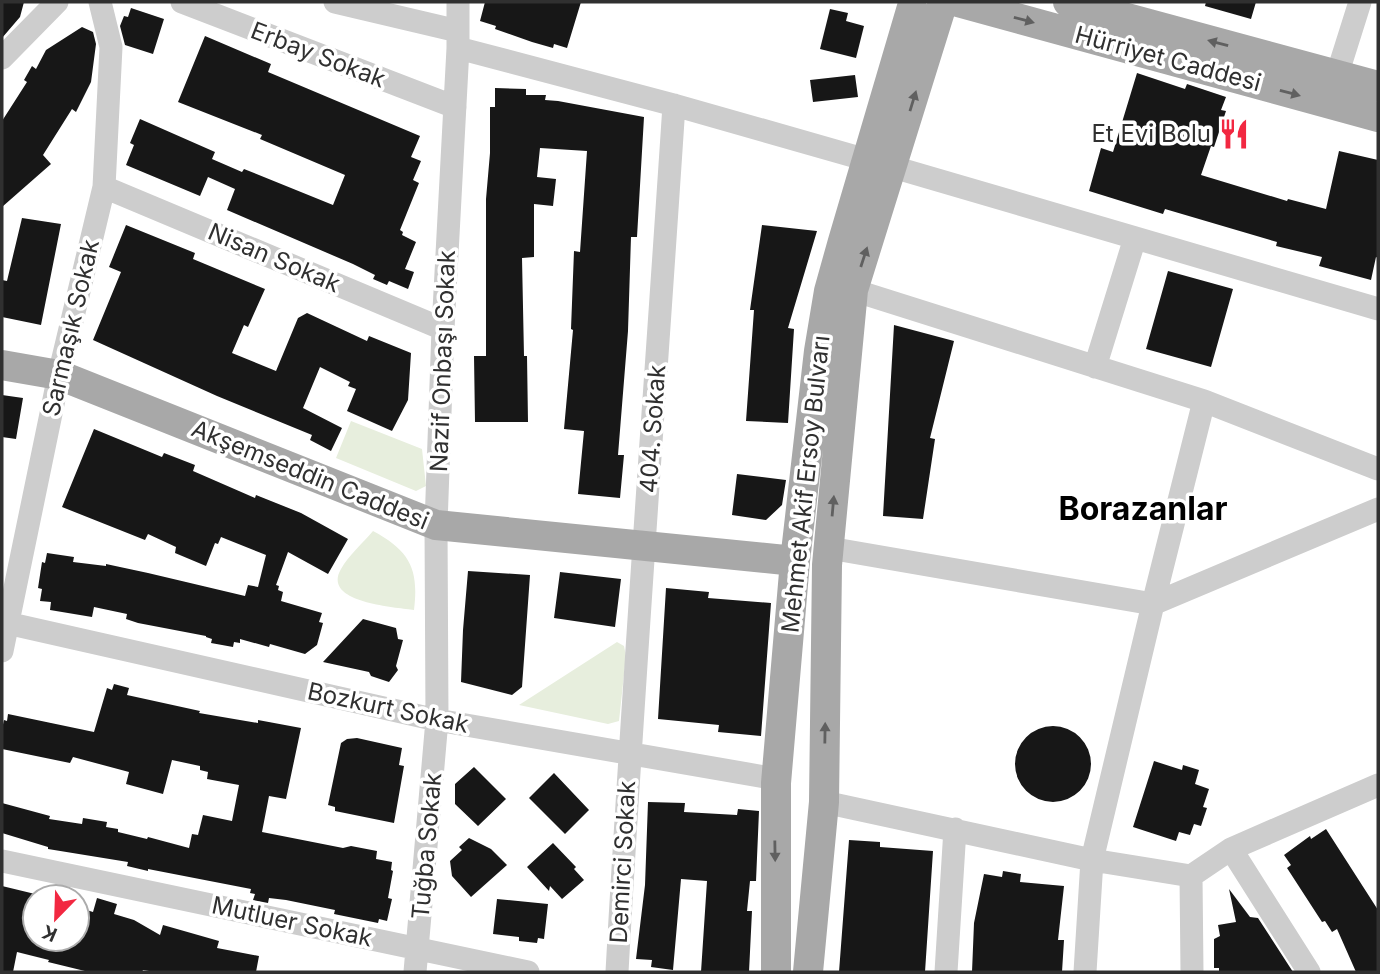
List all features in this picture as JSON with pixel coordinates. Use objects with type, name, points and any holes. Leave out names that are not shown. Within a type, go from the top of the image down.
[{"type":"main road","name":"Hürriyet Caddesi","points":[[1068,2],[1378,86]]},
{"type":"main road","name":"Hürriyet Caddesi","points":[[935,5],[1378,117]]},
{"type":"main road","name":"Mehmet Akif Ersoy Bulvarı","points":[[776,972],[776,782],[819,351],[829,291],[880,163],[935,5]]},
{"type":"main road","name":"Mehmet Akif Ersoy Bulvarı","points":[[808,972],[824,802],[829,548],[853,290],[880,163]]},
{"type":"main road","name":"Akşemseddin Caddesi","points":[[2,365],[59,375],[436,525],[796,561]]},
{"type":"street","points":[[2,58],[57,2]]},
{"type":"street","name":"Sarmaşık Sokak","points":[[2,651],[5,623],[59,375],[104,187],[111,47],[100,2]]},
{"type":"street","name":"Erbay Sokak","points":[[182,2],[455,107]]},
{"type":"street","points":[[335,2],[674,105],[1378,309]]},
{"type":"street","name":"Nazif Onbaşı Sokak","points":[[437,720],[436,525],[458,39],[457,2]]},
{"type":"street","points":[[1337,75],[1360,2]]},
{"type":"street","name":"404. Sokak","points":[[629,752],[674,105]]},
{"type":"street","name":"Nisan Sokak","points":[[104,187],[443,329]]},
{"type":"street","points":[[1095,368],[1135,238]]},
{"type":"street","points":[[853,290],[1204,401],[1378,468]]},
{"type":"street","points":[[1085,972],[1093,860],[1204,401]]},
{"type":"street","points":[[829,548],[1153,604],[1378,509]]},
{"type":"street","name":"Bozkurt Sokak","points":[[5,623],[437,720],[629,752],[765,777],[776,782]]},
{"type":"street","name":"Tuğba Sokak","points":[[415,972],[437,720]]},
{"type":"street","name":"Demirci Sokak","points":[[617,972],[629,752]]},
{"type":"street","points":[[824,802],[1093,860],[1191,876],[1231,849],[1378,785]]},
{"type":"street","points":[[946,972],[954,829]]},
{"type":"street","points":[[1231,849],[1309,972]]},
{"type":"street","name":"Mutluer Sokak","points":[[2,861],[528,972]]},
{"type":"street","points":[[1191,876],[1192,972]]},
{"type":"green space","points":[[351,421],[422,449],[426,486],[416,491],[336,458]]},
{"type":"green space","points":[[373,531],[396,546],[409,563],[415,583],[414,610],[363,601],[341,589],[338,580],[341,569]]},
{"type":"green space","points":[[617,642],[624,646],[626,656],[619,721],[608,724],[519,705]]},
{"type":"building","points":[[2,2],[24,2],[20,17],[2,38]]},
{"type":"building","points":[[485,2],[581,2],[567,48],[554,44],[553,48],[495,29],[496,26],[480,21]]},
{"type":"building","points":[[1206,2],[1256,2],[1251,19],[1205,6]]},
{"type":"building","points":[[131,8],[164,19],[153,54],[125,45],[120,26],[124,16],[128,17]]},
{"type":"building","points":[[830,9],[848,13],[846,21],[864,26],[856,58],[820,49]]},
{"type":"building","points":[[82,27],[93,32],[96,44],[91,82],[76,112],[72,109],[43,155],[51,164],[2,207],[2,121],[27,82],[24,80],[32,66],[36,69],[46,50]]},
{"type":"building","points":[[205,36],[271,64],[268,72],[420,136],[411,157],[421,161],[413,180],[419,183],[400,230],[402,235],[416,242],[405,269],[414,272],[408,289],[389,281],[387,285],[373,279],[375,275],[353,264],[227,210],[235,189],[208,177],[200,196],[126,165],[134,145],[130,143],[140,119],[215,152],[212,159],[333,205],[345,175],[260,139],[262,135],[178,102]]},
{"type":"building","points":[[1137,73],[1185,89],[1187,84],[1226,97],[1221,110],[1226,111],[1201,175],[1287,201],[1288,199],[1326,209],[1339,151],[1378,160],[1378,258],[1376,257],[1371,280],[1319,266],[1322,257],[1276,246],[1277,242],[1165,209],[1163,214],[1089,191],[1101,148],[1113,152]]},
{"type":"building","points":[[855,75],[858,97],[813,102],[810,80]]},
{"type":"building","points":[[495,88],[526,89],[526,95],[546,95],[545,100],[644,117],[637,237],[631,237],[628,331],[618,455],[624,455],[620,498],[578,494],[584,431],[564,429],[573,330],[574,251],[580,252],[587,151],[540,148],[537,177],[556,179],[553,206],[534,204],[534,257],[522,258],[528,422],[475,422],[474,356],[486,356],[486,199],[490,107],[495,107]]},
{"type":"building","points":[[22,218],[61,224],[41,325],[2,317],[2,280],[7,281]]},
{"type":"building","points":[[126,225],[195,253],[193,259],[265,289],[248,327],[244,325],[232,353],[276,371],[298,318],[307,313],[367,341],[369,336],[411,353],[408,400],[392,431],[347,411],[356,389],[348,386],[350,382],[320,367],[303,408],[342,428],[331,451],[310,440],[312,435],[93,340],[121,272],[109,267]]},
{"type":"building","points":[[762,225],[817,231],[788,328],[794,329],[788,423],[746,421],[754,310],[750,310]]},
{"type":"building","points":[[1168,271],[1233,289],[1211,367],[1146,349]]},
{"type":"building","points":[[894,325],[954,341],[930,438],[935,439],[923,519],[883,516]]},
{"type":"building","points":[[2,395],[23,398],[16,439],[2,437]]},
{"type":"building","points":[[94,429],[162,457],[164,453],[195,465],[193,471],[255,498],[256,495],[301,513],[348,539],[328,574],[288,552],[276,585],[279,586],[278,590],[283,592],[281,601],[322,613],[319,622],[323,623],[317,645],[305,654],[240,639],[240,643],[234,642],[233,647],[211,643],[212,639],[206,636],[138,623],[126,619],[127,614],[94,607],[92,617],[50,610],[51,602],[40,601],[42,589],[38,588],[42,562],[45,563],[47,553],[74,557],[73,562],[106,564],[245,596],[248,585],[258,587],[266,555],[221,537],[218,544],[215,543],[206,566],[175,553],[176,547],[148,534],[145,540],[62,507]]},
{"type":"building","points":[[737,474],[786,480],[782,505],[766,520],[732,515]]},
{"type":"building","points":[[468,571],[530,575],[522,687],[512,695],[461,682]]},
{"type":"building","points":[[560,572],[621,579],[615,627],[554,618]]},
{"type":"building","points":[[666,588],[709,592],[708,598],[771,603],[761,736],[718,732],[719,725],[658,719]]},
{"type":"building","points":[[363,619],[396,628],[398,639],[403,640],[396,666],[398,670],[389,682],[371,676],[369,672],[323,662]]},
{"type":"building","points":[[114,684],[129,688],[127,695],[200,711],[199,713],[301,728],[286,799],[269,796],[262,832],[343,848],[351,846],[377,851],[376,859],[392,862],[388,898],[392,899],[387,921],[379,919],[378,923],[334,914],[335,910],[286,900],[269,898],[268,903],[253,900],[255,894],[250,893],[251,889],[148,871],[127,866],[128,862],[48,849],[2,833],[2,803],[50,816],[49,819],[82,824],[83,818],[107,822],[106,827],[118,829],[118,832],[189,848],[192,834],[198,835],[203,815],[232,821],[239,785],[207,779],[208,772],[200,770],[200,766],[172,760],[163,794],[126,784],[129,772],[73,757],[70,763],[2,749],[2,729],[8,714],[94,732],[107,688],[112,690]]},
{"type":"building","points":[[1053,726],[1067,729],[1080,737],[1088,750],[1091,764],[1088,778],[1080,791],[1067,799],[1053,802],[1039,799],[1026,791],[1018,778],[1015,764],[1018,750],[1026,737],[1039,729]]},
{"type":"building","points":[[357,738],[402,748],[399,765],[404,766],[394,823],[335,811],[335,807],[328,805],[341,743]]},
{"type":"building","points":[[1154,761],[1182,770],[1183,765],[1199,770],[1195,784],[1209,789],[1201,826],[1194,824],[1190,835],[1179,832],[1176,841],[1133,827]]},
{"type":"building","points":[[474,767],[506,799],[478,826],[455,804],[455,784]]},
{"type":"building","points":[[554,773],[589,810],[565,834],[529,798]]},
{"type":"building","points":[[648,802],[685,803],[684,812],[737,815],[738,809],[759,811],[756,881],[750,881],[747,911],[752,911],[749,972],[701,972],[707,881],[681,879],[673,970],[651,967],[652,960],[636,959],[645,885]]},
{"type":"building","points":[[1326,829],[1378,910],[1378,972],[1356,972],[1337,929],[1332,932],[1325,921],[1322,922],[1287,868],[1291,865],[1284,855],[1310,836],[1311,839]]},
{"type":"building","points":[[469,838],[491,849],[507,865],[471,897],[452,876],[450,861],[462,850],[459,847]]},
{"type":"building","points":[[849,840],[880,842],[880,847],[933,851],[925,972],[839,972]]},
{"type":"building","points":[[553,843],[576,867],[574,869],[584,880],[562,899],[550,886],[549,891],[527,867]]},
{"type":"building","points":[[1003,871],[1021,874],[1020,882],[1064,886],[1058,940],[1064,940],[1062,972],[972,972],[974,923],[984,874],[1002,877]]},
{"type":"building","points":[[2,886],[21,891],[21,953],[17,952],[13,972],[2,972]]},
{"type":"building","points":[[1229,889],[1250,917],[1258,918],[1293,972],[1219,972],[1219,968],[1214,968],[1214,939],[1220,936],[1218,925],[1236,922]]},
{"type":"building","points":[[97,898],[117,904],[114,914],[134,920],[160,935],[163,925],[219,941],[217,948],[259,956],[256,972],[89,972],[48,962],[49,960],[21,953],[91,953],[91,911]]},
{"type":"building","points":[[497,899],[548,904],[544,939],[538,938],[537,943],[519,941],[519,937],[493,934]]},
{"type":"place","name":"Et Evi Bolu","points":[[1234,134]]},
{"type":"district","name":"Borazanlar","points":[[1143,509]]}]
